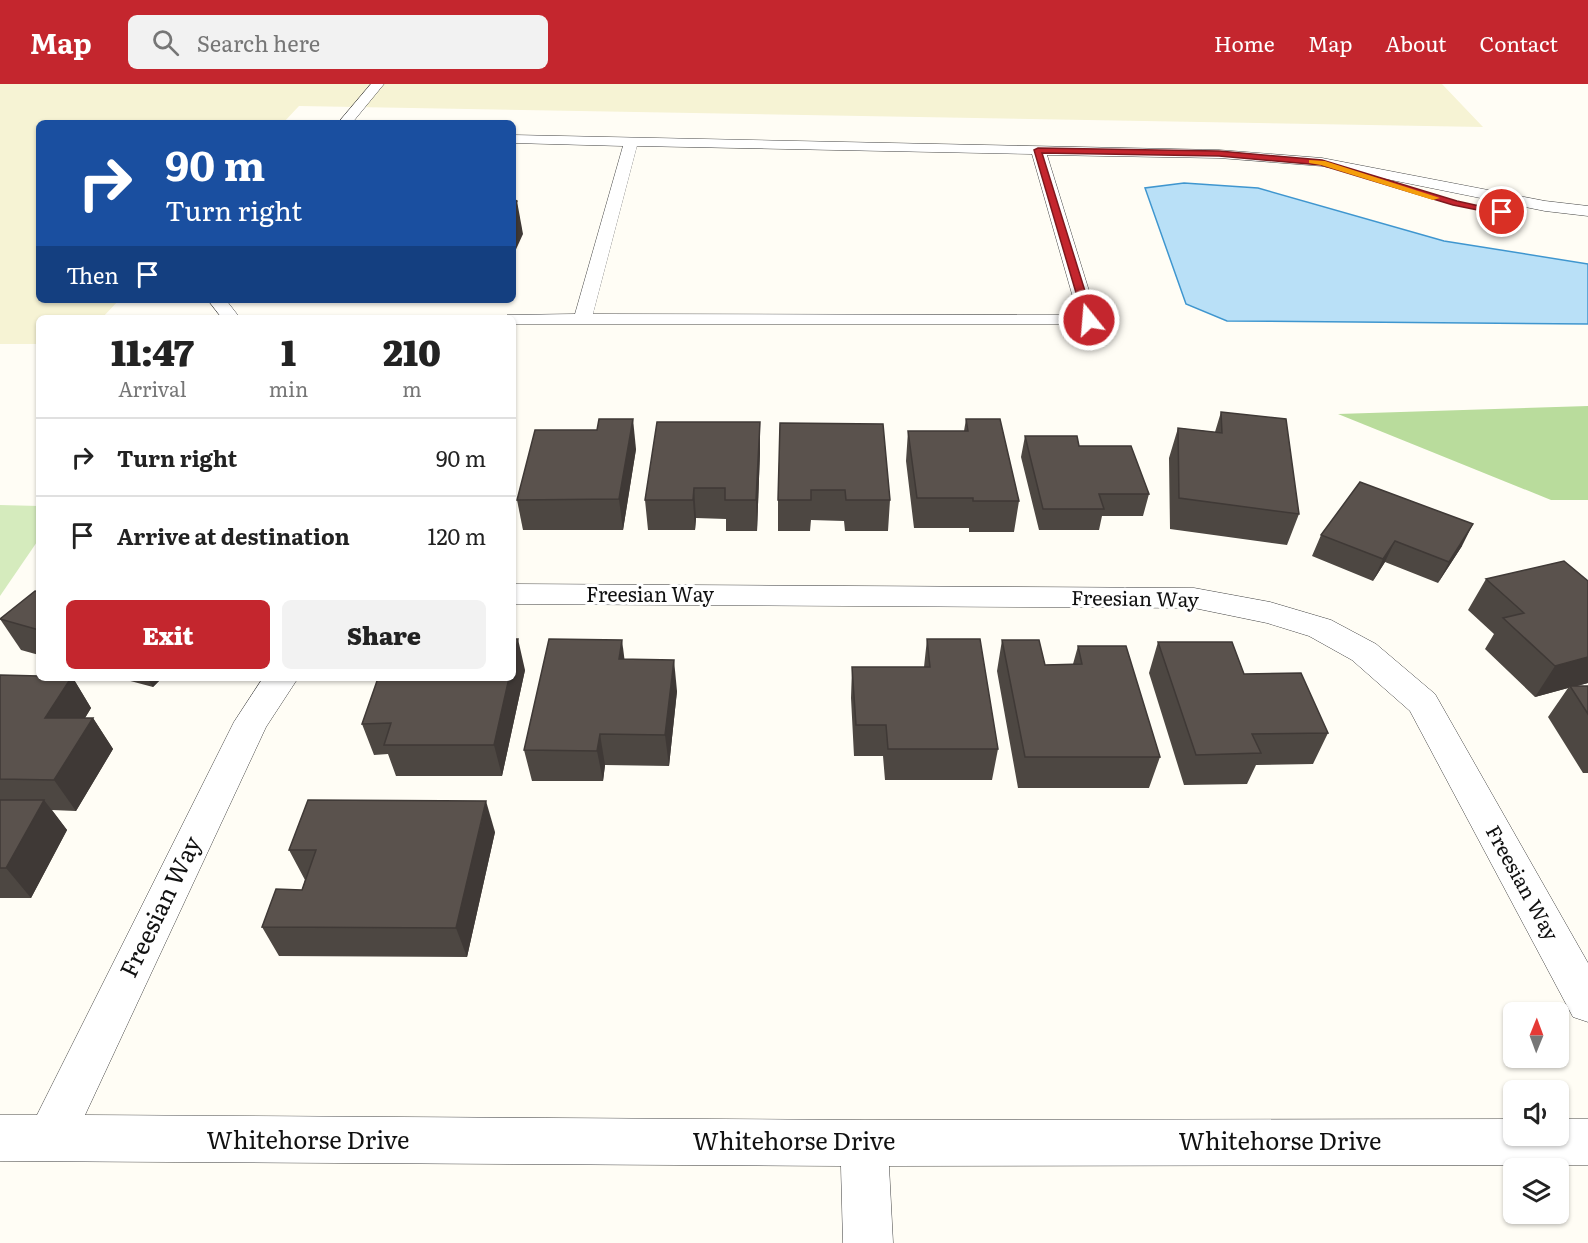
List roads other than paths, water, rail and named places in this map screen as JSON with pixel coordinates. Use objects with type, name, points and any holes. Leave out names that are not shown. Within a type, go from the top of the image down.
[{"type":"street","name":"Freesian Way","points":[[516,594],[1194,598],[1270,613],[1320,628],[1364,652],[1423,703],[1588,1003]]},
{"type":"street","name":"Freesian Way","points":[[49,1140],[251,722],[279,681]]},
{"type":"street","name":"Whitehorse Drive","points":[[0,1138],[864,1143],[1588,1142]]},
{"type":"street","points":[[864,1143],[868,1243]]},
{"type":"lane","points":[[348,120],[378,84]]},
{"type":"lane","points":[[516,139],[1219,154],[1322,162],[1545,206],[1588,211]]},
{"type":"lane","points":[[583,319],[631,141]]},
{"type":"lane","points":[[516,319],[1089,320],[1038,150]]},
{"type":"lane","points":[[1322,162],[1455,203],[1548,221],[1588,224]]},
{"type":"lane","points":[[219,303],[229,315]]},
{"type":"water","points":[[1184,183],[1258,188],[1444,241],[1588,264],[1588,324],[1227,321],[1186,304],[1145,188]]}]
